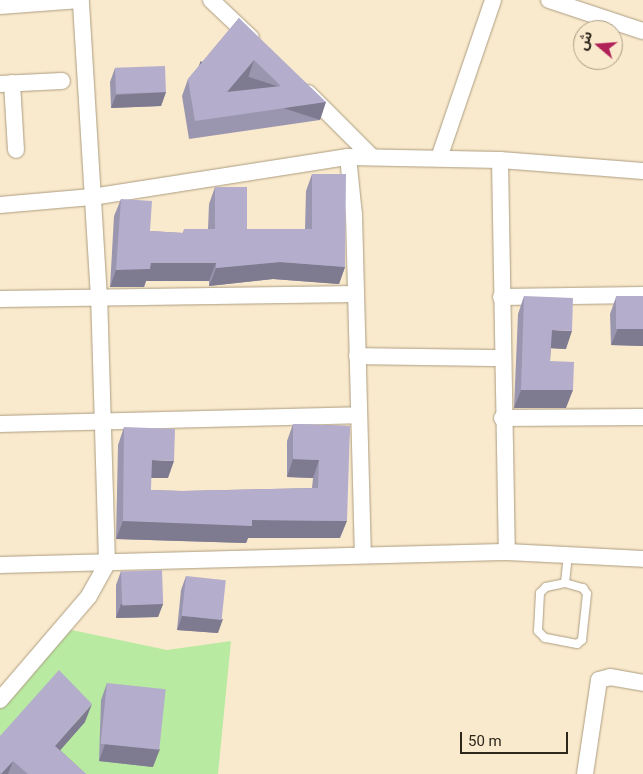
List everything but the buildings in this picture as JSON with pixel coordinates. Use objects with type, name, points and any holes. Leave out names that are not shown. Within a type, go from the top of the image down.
[{"type":"street","points":[[0,6],[80,0],[99,298],[107,563],[89,596],[0,700]]},
{"type":"street","points":[[211,0],[261,47]]},
{"type":"street","points":[[438,158],[493,0]]},
{"type":"street","points":[[548,0],[643,31]]},
{"type":"street","points":[[296,80],[372,157]]},
{"type":"street","points":[[16,150],[6,83],[62,81]]},
{"type":"street","points":[[348,157],[356,294],[363,555]]},
{"type":"street","points":[[0,205],[92,197],[348,157],[500,160],[643,171]]},
{"type":"street","points":[[500,160],[502,418],[507,552]]},
{"type":"street","points":[[0,299],[356,294]]},
{"type":"street","points":[[502,297],[643,295]]},
{"type":"street","points":[[357,356],[502,358]]},
{"type":"street","points":[[0,424],[358,416]]},
{"type":"street","points":[[502,418],[643,418]]},
{"type":"street","points":[[0,565],[507,552],[643,559]]},
{"type":"street","points":[[585,774],[599,680],[610,677],[643,683]]},
{"type":"lane","points":[[565,583],[568,555]]},
{"type":"lane","points":[[565,583],[583,588],[587,594],[582,640],[576,644],[545,638],[538,631],[540,593],[546,586],[565,583]]},
{"type":"green space","points":[[67,629],[167,650],[231,641],[218,774],[0,774],[0,705]]}]
